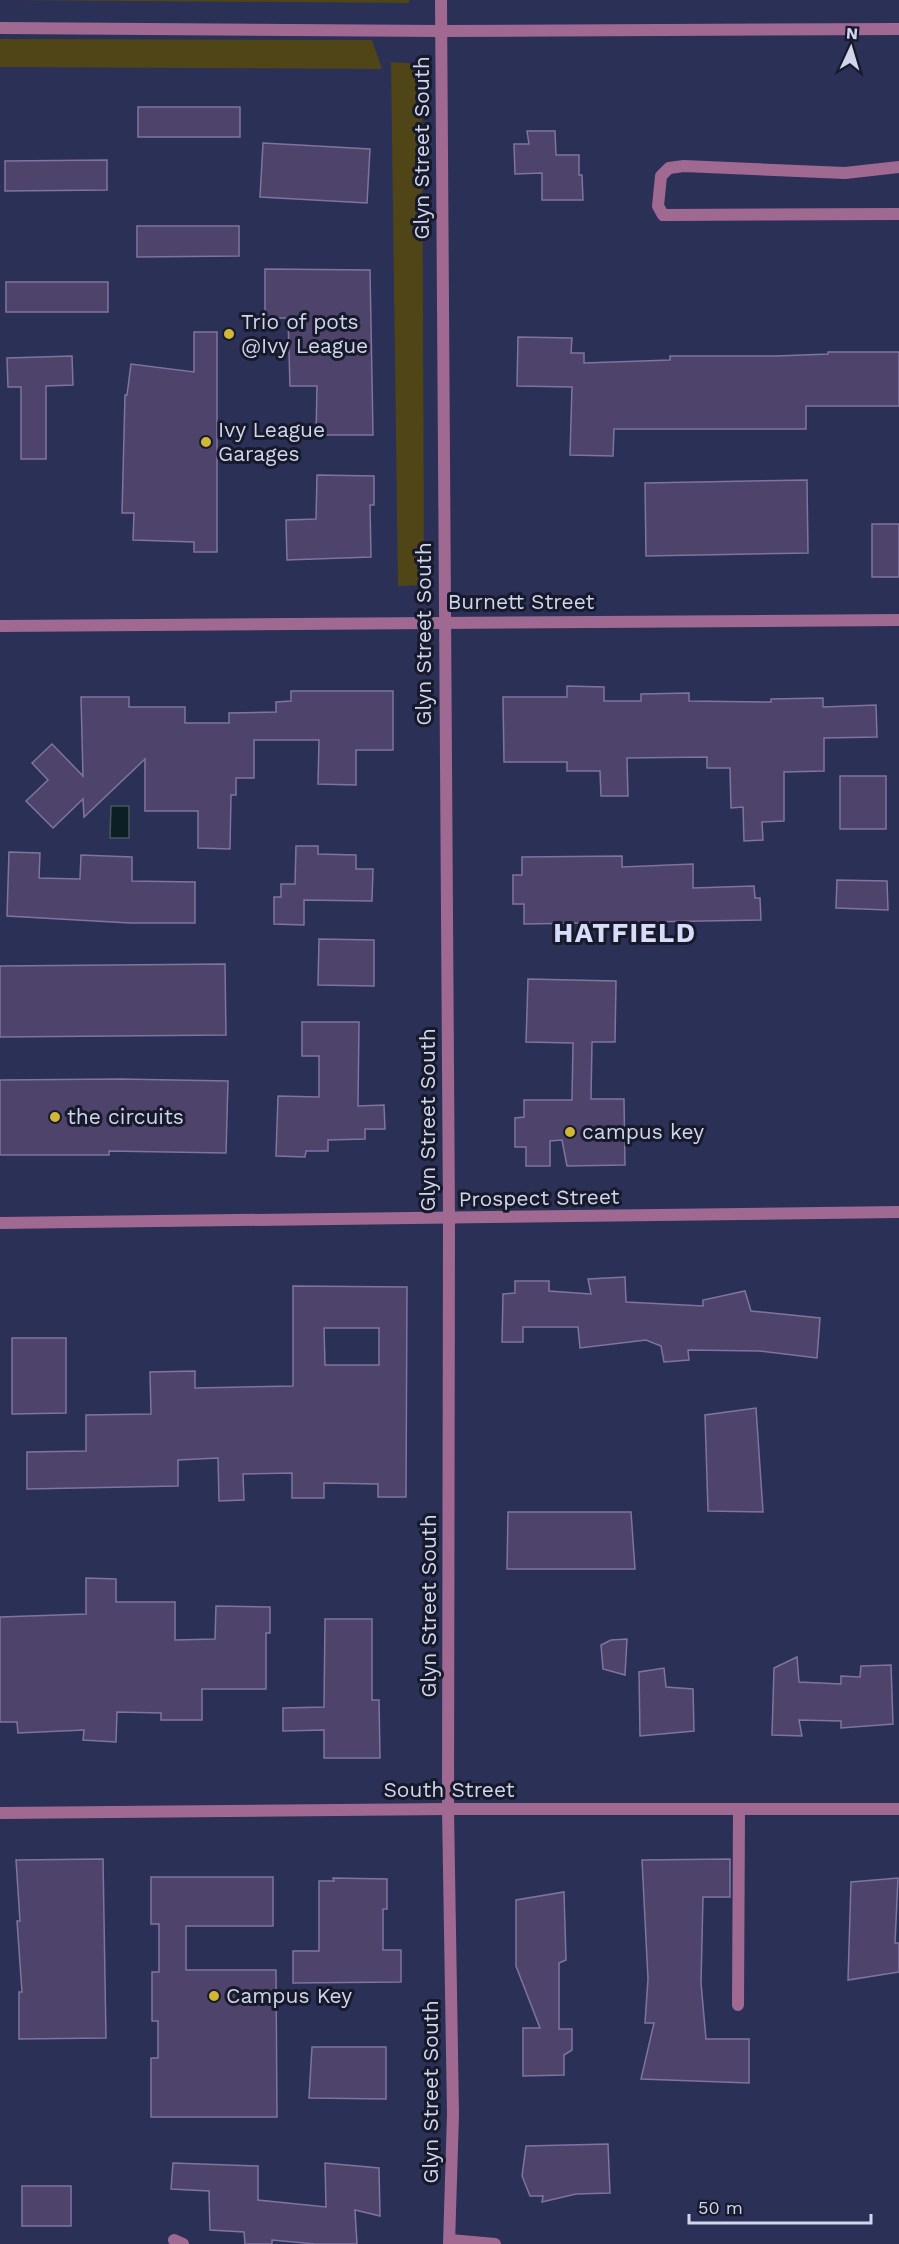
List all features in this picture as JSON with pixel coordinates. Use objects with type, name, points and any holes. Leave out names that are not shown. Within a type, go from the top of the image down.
[{"type":"street","name":"Glyn Street South","points":[[441,0],[443,622],[449,1220],[448,1809],[453,2114],[449,2242]]},
{"type":"street","points":[[0,28],[441,31],[899,29]]},
{"type":"street","points":[[899,167],[845,173],[684,166],[669,168],[661,176],[658,206],[663,215],[899,214]]},
{"type":"street","name":"Burnett Street","points":[[0,626],[899,620]]},
{"type":"street","name":"Prospect Street","points":[[0,1223],[449,1220],[899,1212]]},
{"type":"street","name":"South Street","points":[[0,1813],[448,1809],[899,1809]]},
{"type":"street","points":[[738,2005],[739,1809]]},
{"type":"street","points":[[449,2242],[495,2244]]},
{"type":"shaded area","points":[[0,0],[409,0],[409,3]]},
{"type":"shaded area","points":[[0,39],[372,40],[382,69],[0,67]]},
{"type":"shaded area","points":[[391,62],[422,64],[424,585],[398,586]]},
{"type":"shaded area","points":[[111,806],[129,806],[129,838],[110,838]]},
{"type":"building","points":[[138,107],[240,107],[240,137],[138,137]]},
{"type":"building","points":[[527,131],[555,131],[556,155],[579,155],[583,200],[542,200],[542,173],[515,174],[514,144],[529,144]]},
{"type":"building","points":[[263,143],[370,149],[367,203],[260,197]]},
{"type":"building","points":[[107,160],[107,190],[5,191],[5,161]]},
{"type":"building","points":[[137,226],[239,226],[239,256],[137,257]]},
{"type":"building","points":[[265,269],[370,270],[373,435],[316,435],[317,386],[290,386],[288,318],[265,318]]},
{"type":"building","points":[[6,282],[108,282],[108,312],[6,312]]},
{"type":"building","points":[[194,332],[217,332],[217,552],[194,552],[194,542],[133,540],[134,513],[122,513],[125,395],[127,395],[131,364],[194,372]]},
{"type":"building","points":[[518,337],[572,338],[571,353],[584,353],[584,363],[670,360],[670,356],[777,356],[828,354],[828,352],[899,352],[899,406],[806,406],[806,429],[614,429],[613,456],[570,455],[572,387],[517,386]]},
{"type":"building","points":[[72,356],[73,385],[46,386],[46,459],[21,459],[21,387],[8,387],[7,358]]},
{"type":"building","points":[[317,475],[374,476],[374,505],[370,505],[371,557],[287,560],[286,520],[316,519]]},
{"type":"building","points":[[807,480],[808,553],[646,556],[645,483]]},
{"type":"building","points":[[872,524],[899,524],[899,577],[872,577]]},
{"type":"building","points":[[567,686],[604,687],[604,701],[641,701],[641,694],[689,693],[689,701],[771,702],[771,699],[823,698],[823,707],[876,705],[877,737],[824,738],[824,771],[784,772],[784,821],[762,822],[763,840],[744,841],[743,807],[731,808],[730,768],[707,768],[707,757],[627,758],[628,796],[601,796],[600,771],[567,771],[567,762],[504,762],[503,697],[567,697]]},
{"type":"building","points":[[291,691],[393,691],[393,750],[356,750],[356,785],[318,784],[319,740],[254,740],[254,778],[236,778],[236,795],[231,795],[230,849],[198,848],[198,811],[145,811],[145,759],[84,817],[83,799],[53,828],[26,801],[48,780],[32,763],[52,744],[83,776],[81,697],[129,697],[129,707],[185,707],[185,723],[229,723],[229,713],[276,712],[276,702],[291,701]]},
{"type":"building","points":[[840,776],[886,776],[886,829],[840,829]]},
{"type":"building","points":[[296,846],[318,846],[318,854],[356,855],[356,869],[373,869],[372,901],[304,900],[304,925],[274,924],[274,897],[281,897],[281,884],[295,884]]},
{"type":"building","points":[[9,852],[40,853],[39,878],[80,879],[81,855],[132,857],[132,881],[195,882],[195,923],[130,923],[7,916]]},
{"type":"building","points":[[622,856],[622,867],[693,864],[693,888],[754,886],[755,898],[760,898],[761,920],[524,924],[524,904],[513,904],[513,875],[522,875],[522,857]]},
{"type":"building","points":[[837,880],[887,881],[888,910],[836,908]]},
{"type":"building","points":[[319,939],[374,940],[374,986],[318,985]]},
{"type":"building","points":[[225,964],[226,1035],[0,1037],[0,966]]},
{"type":"building","points":[[528,979],[616,981],[615,1042],[592,1042],[591,1099],[624,1099],[625,1165],[567,1166],[562,1140],[550,1141],[550,1166],[526,1166],[526,1147],[515,1147],[515,1118],[524,1117],[524,1100],[572,1100],[573,1043],[526,1042]]},
{"type":"building","points":[[302,1022],[359,1022],[358,1106],[384,1105],[385,1129],[365,1129],[365,1139],[328,1140],[328,1151],[306,1151],[305,1157],[276,1156],[278,1096],[319,1097],[319,1056],[302,1056]]},
{"type":"building","points":[[0,1080],[228,1081],[226,1153],[109,1151],[109,1155],[0,1155]]},
{"type":"building","points":[[625,1277],[626,1302],[703,1306],[703,1300],[745,1291],[751,1311],[820,1318],[817,1358],[760,1351],[688,1350],[689,1360],[664,1362],[661,1346],[646,1340],[580,1348],[578,1327],[523,1327],[523,1342],[502,1342],[503,1294],[515,1293],[515,1281],[549,1281],[549,1291],[591,1294],[588,1279]]},
{"type":"building","points":[[293,1286],[407,1287],[406,1497],[378,1497],[378,1484],[324,1483],[324,1498],[292,1498],[292,1473],[243,1474],[244,1500],[219,1501],[218,1458],[178,1460],[178,1486],[27,1489],[27,1452],[86,1451],[86,1415],[151,1414],[150,1372],[195,1371],[195,1388],[293,1386]],"holes":[[[324,1328],[379,1328],[379,1365],[325,1365]]]},
{"type":"building","points":[[12,1338],[66,1338],[66,1413],[12,1414]]},
{"type":"building","points":[[756,1408],[763,1512],[708,1511],[705,1415]]},
{"type":"building","points":[[508,1512],[631,1512],[635,1569],[507,1569]]},
{"type":"building","points":[[86,1578],[116,1579],[116,1602],[175,1602],[175,1640],[215,1639],[216,1606],[270,1607],[270,1633],[266,1633],[266,1689],[202,1689],[202,1720],[161,1720],[161,1713],[117,1712],[116,1742],[83,1740],[84,1730],[18,1733],[17,1722],[0,1722],[0,1617],[86,1614]]},
{"type":"building","points":[[325,1619],[372,1619],[372,1700],[379,1700],[380,1758],[324,1758],[324,1730],[283,1731],[283,1708],[324,1707]]},
{"type":"building","points":[[627,1639],[625,1675],[603,1669],[601,1645],[611,1640]]},
{"type":"building","points":[[797,1657],[799,1682],[841,1684],[841,1676],[860,1677],[861,1666],[891,1665],[893,1724],[841,1728],[841,1721],[799,1720],[802,1736],[772,1735],[774,1668]]},
{"type":"building","points":[[664,1668],[666,1687],[693,1689],[694,1731],[640,1736],[639,1672]]},
{"type":"building","points":[[103,1859],[106,2038],[19,2039],[19,1992],[22,1992],[16,1860]]},
{"type":"building","points":[[730,1859],[730,1897],[703,1897],[701,1983],[706,2039],[749,2039],[749,2083],[641,2079],[654,2023],[645,2023],[648,1979],[642,1860]]},
{"type":"building","name":"Campus Key","points":[[151,1877],[273,1877],[273,1926],[186,1926],[186,1970],[276,1970],[277,2117],[151,2117],[151,2058],[158,2058],[158,2021],[152,2021],[152,1972],[159,1972],[159,1924],[151,1924]]},
{"type":"building","points":[[333,1878],[387,1879],[387,1909],[383,1909],[383,1950],[401,1950],[401,1982],[293,1983],[293,1951],[319,1951],[319,1881],[334,1881]]},
{"type":"building","points":[[898,1878],[895,1943],[899,1943],[899,1972],[848,1980],[851,1882]]},
{"type":"building","points":[[564,1892],[566,1960],[559,1963],[559,2029],[572,2029],[572,2050],[564,2055],[564,2075],[523,2076],[523,2028],[540,2028],[516,1966],[516,1900]]},
{"type":"building","points":[[312,2047],[386,2047],[386,2099],[309,2098]]},
{"type":"building","points":[[608,2144],[610,2193],[576,2194],[542,2202],[543,2196],[530,2196],[522,2176],[526,2146]]},
{"type":"building","points":[[173,2163],[258,2166],[258,2200],[326,2207],[325,2163],[379,2168],[380,2216],[355,2210],[357,2244],[315,2244],[272,2240],[272,2244],[245,2244],[244,2232],[210,2230],[209,2191],[171,2189]]},
{"type":"building","points":[[22,2186],[71,2186],[71,2226],[22,2226]]},
{"type":"place","name":"Trio of pots @Ivy League","points":[[229,334]]},
{"type":"place","name":"Ivy League Garages","points":[[206,442]]},
{"type":"place","name":"the circuits","points":[[55,1117]]},
{"type":"place","name":"campus key","points":[[570,1132]]},
{"type":"place","name":"Campus Key","points":[[214,1996]]},
{"type":"district","name":"HATFIELD","points":[[625,933]]}]
